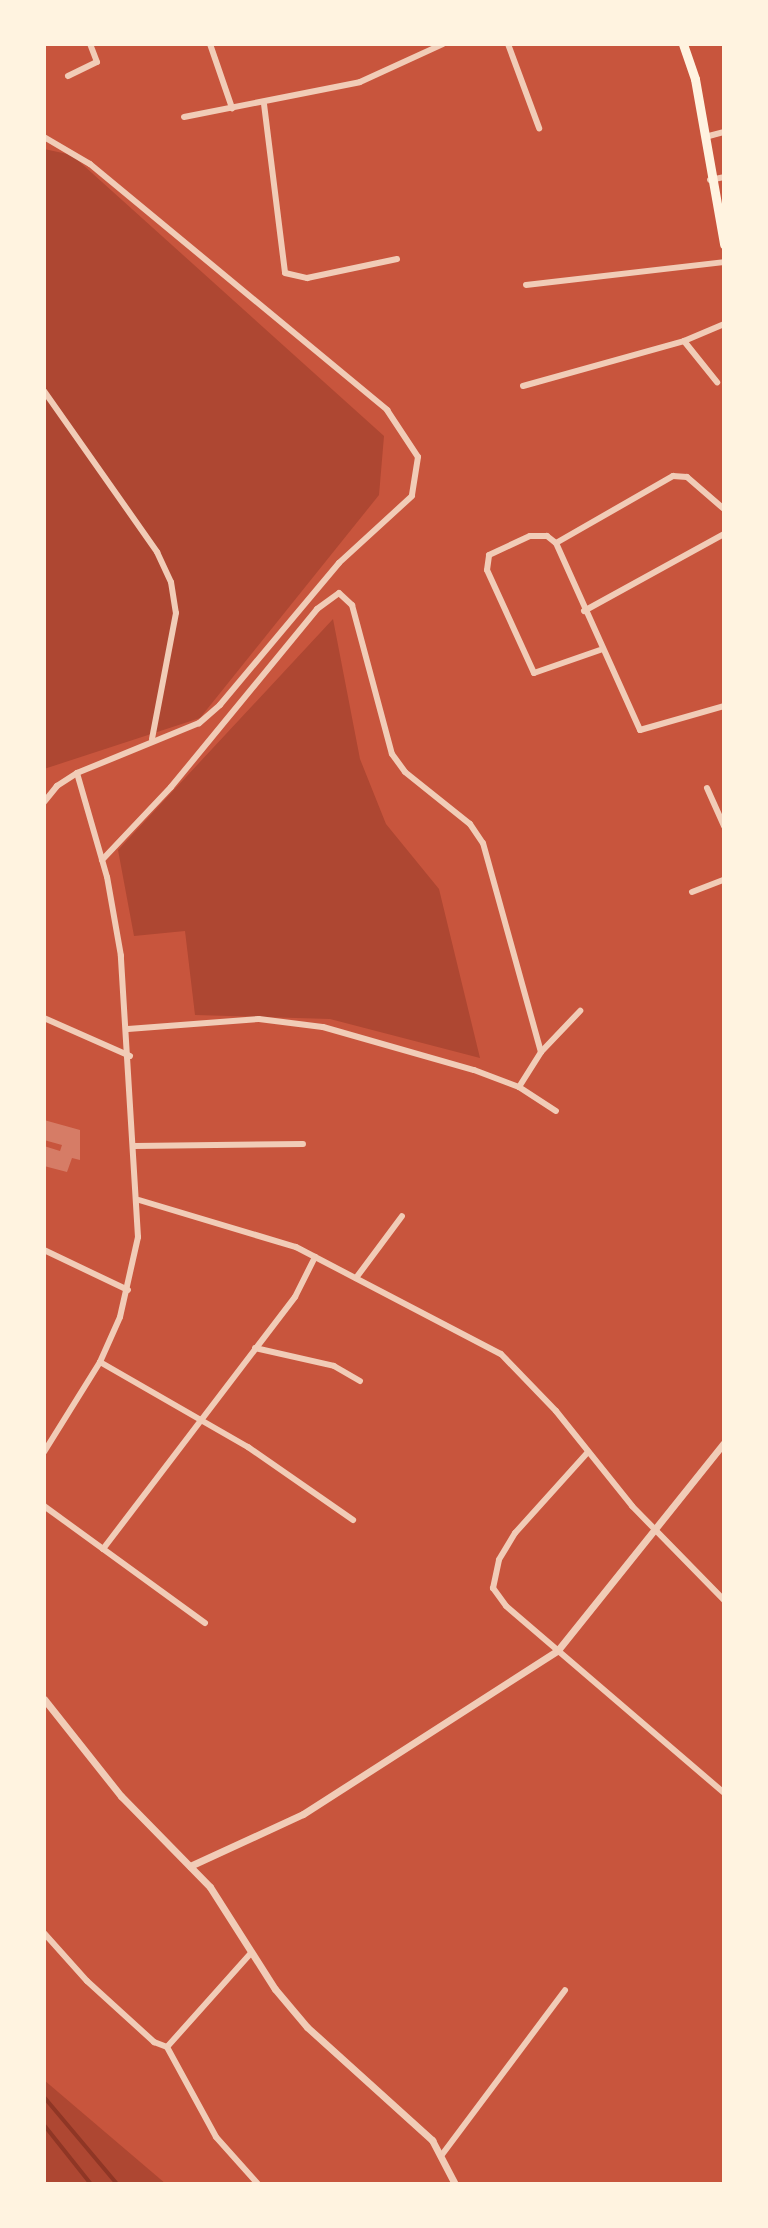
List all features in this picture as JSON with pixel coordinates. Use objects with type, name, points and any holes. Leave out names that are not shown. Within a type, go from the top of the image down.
[{"type":"highway","points":[[683,44],[705,137],[710,180],[724,244]]},
{"type":"street","points":[[68,76],[97,62],[90,44]]},
{"type":"street","points":[[210,44],[232,108]]},
{"type":"street","points":[[184,117],[264,104],[384,75],[443,44]]},
{"type":"street","points":[[508,44],[539,128]]},
{"type":"street","points":[[264,104],[285,273],[298,279],[397,259]]},
{"type":"street","points":[[705,137],[724,132]]},
{"type":"street","points":[[44,137],[90,164],[387,410],[418,457],[412,496],[339,563],[220,705],[199,723],[152,739],[77,773],[57,786],[44,802]]},
{"type":"street","points":[[710,180],[724,177]]},
{"type":"street","points":[[526,285],[724,262]]},
{"type":"street","points":[[523,386],[684,341],[724,324]]},
{"type":"street","points":[[684,341],[717,382]]},
{"type":"street","points":[[44,391],[157,552],[171,582],[176,613],[152,739]]},
{"type":"street","points":[[556,543],[673,476],[687,477],[724,509]]},
{"type":"street","points":[[584,611],[724,534]]},
{"type":"street","points":[[600,650],[534,673],[487,570],[489,555],[530,536],[547,536],[556,543],[600,650],[640,730],[724,706]]},
{"type":"street","points":[[102,860],[171,787],[317,609],[339,593],[352,605],[392,754],[405,772],[470,824],[483,843],[541,1052]]},
{"type":"street","points":[[44,1452],[100,1362],[128,1290],[139,1200],[128,1029],[102,860],[77,773]]},
{"type":"street","points":[[707,788],[724,826]]},
{"type":"street","points":[[692,892],[724,880]]},
{"type":"street","points":[[519,1087],[541,1052],[580,1011]]},
{"type":"street","points":[[44,1018],[130,1056]]},
{"type":"street","points":[[128,1029],[259,1019],[323,1027],[519,1087],[556,1111]]},
{"type":"street","points":[[134,1146],[303,1144]]},
{"type":"street","points":[[139,1200],[296,1247],[501,1354],[655,1528],[724,1600]]},
{"type":"street","points":[[356,1278],[402,1216]]},
{"type":"street","points":[[44,1250],[128,1290]]},
{"type":"street","points":[[103,1549],[197,1420],[295,1297],[315,1257]]},
{"type":"street","points":[[255,1348],[334,1366],[360,1381]]},
{"type":"street","points":[[100,1362],[248,1447],[353,1520]]},
{"type":"street","points":[[190,1866],[303,1814],[558,1650],[724,1443]]},
{"type":"street","points":[[588,1452],[515,1533],[493,1579],[497,1597],[724,1793]]},
{"type":"street","points":[[44,1506],[205,1623]]},
{"type":"street","points":[[44,1699],[121,1796],[190,1866],[307,2027],[397,2104],[441,2156],[455,2184]]},
{"type":"street","points":[[44,1933],[87,1981],[154,2042],[167,2047],[216,2137],[258,2184]]},
{"type":"street","points":[[167,2047],[252,1952]]},
{"type":"street","points":[[441,2156],[565,1990]]},
{"type":"shaded area","points":[[44,149],[72,155],[384,436],[379,495],[200,718],[44,769]]},
{"type":"shaded area","points":[[333,619],[360,759],[386,824],[439,889],[480,1058],[330,1019],[195,1015],[185,931],[134,936],[118,850]]},
{"type":"shaded area","points":[[44,2080],[166,2184],[44,2184]]},
{"type":"building","points":[[44,1120],[80,1130],[80,1160],[72,1158],[67,1172],[44,1166],[44,1146],[60,1151],[62,1145],[44,1140]]},
{"type":"waterway","points":[[44,2097],[117,2184]]},
{"type":"waterway","points":[[44,2125],[91,2184]]}]
